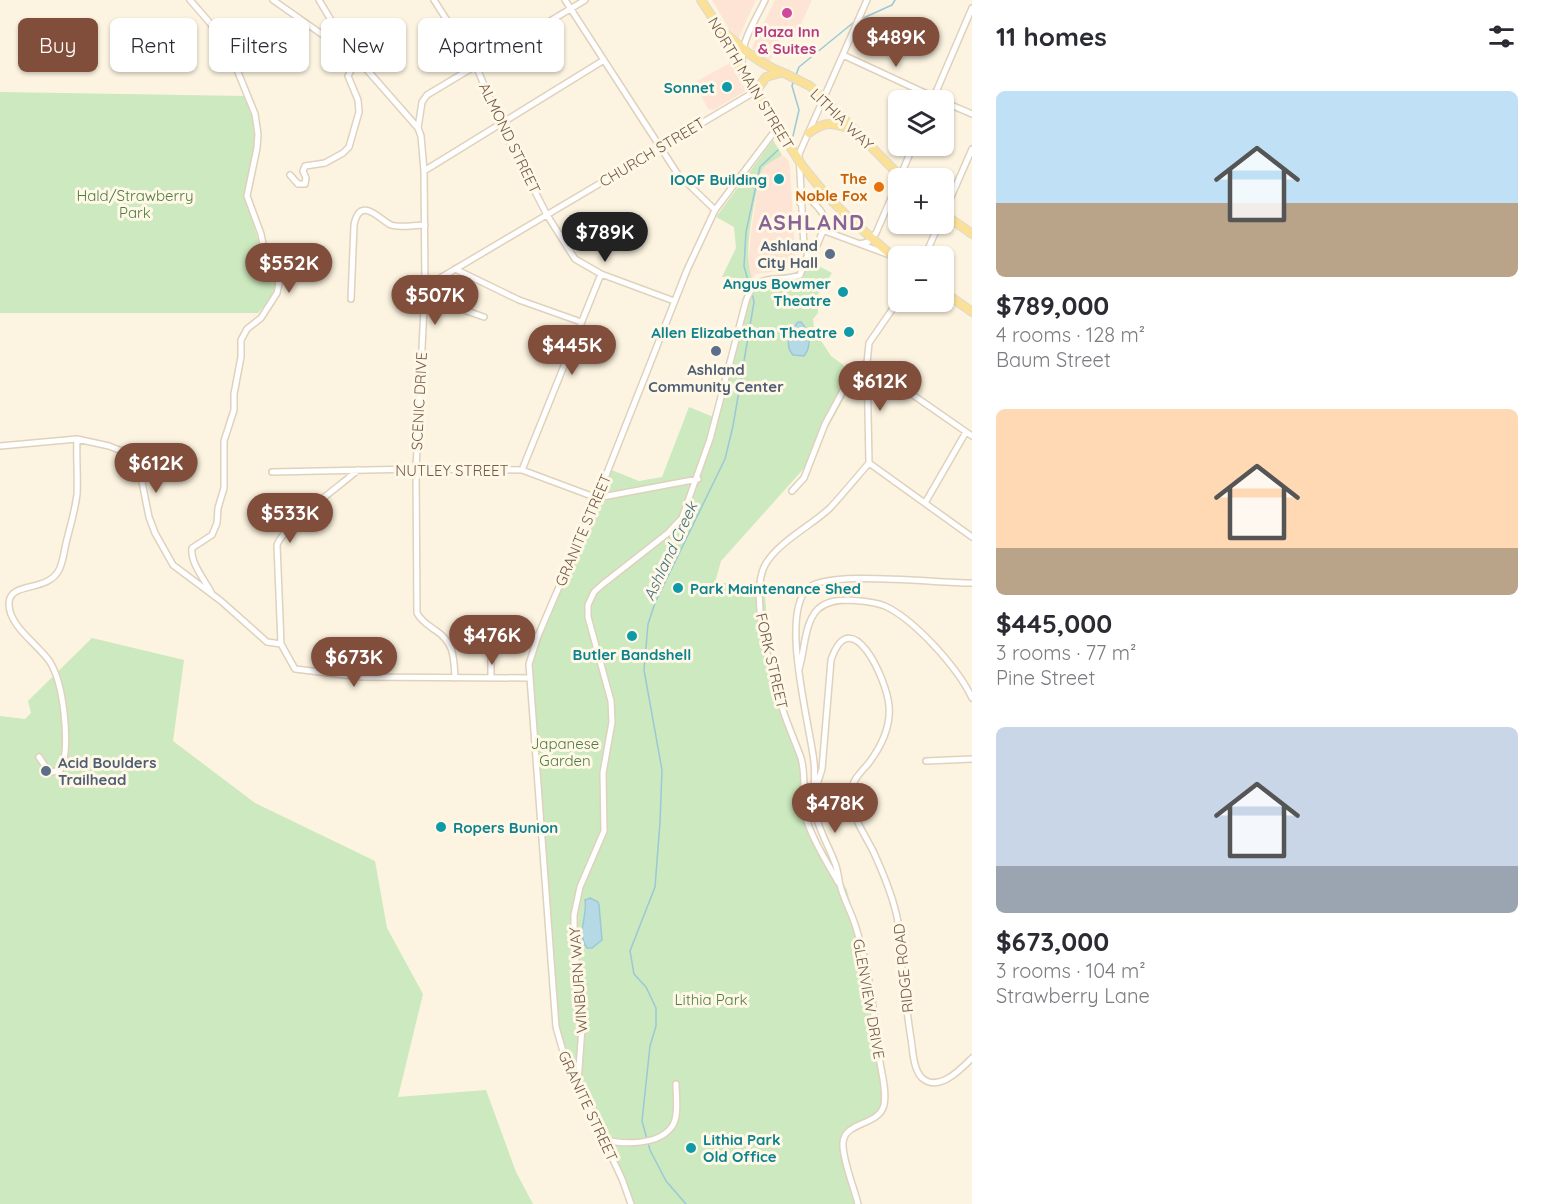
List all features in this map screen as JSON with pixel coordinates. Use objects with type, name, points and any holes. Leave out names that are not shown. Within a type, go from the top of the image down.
[{"type":"main road","name":"NORTH MAIN STREET","points":[[701,0],[798,161]]},
{"type":"main road","name":"LITHIA WAY","points":[[718,26],[758,62],[810,86],[890,168]]},
{"type":"main road","points":[[756,92],[766,77],[784,73]]},
{"type":"main road","points":[[809,133],[818,126],[831,123],[855,131]]},
{"type":"main road","points":[[798,161],[827,195],[888,253]]},
{"type":"main road","points":[[954,221],[972,234]]},
{"type":"main road","points":[[954,299],[972,312]]},
{"type":"street","points":[[190,0],[210,23],[231,55],[255,114],[258,134],[257,148],[248,200],[266,254],[279,284],[277,293],[261,318],[243,335],[234,410],[224,441],[224,488],[218,508],[217,523],[212,535],[192,548],[191,552],[194,563],[212,594]]},
{"type":"street","points":[[273,0],[321,34]]},
{"type":"street","points":[[319,0],[330,18]]},
{"type":"street","name":"ALMOND STREET","points":[[434,0],[445,18]]},
{"type":"street","points":[[565,0],[677,173],[716,210]]},
{"type":"street","points":[[556,18],[585,0]]},
{"type":"street","points":[[743,70],[742,49],[765,0]]},
{"type":"street","points":[[798,161],[799,154],[867,0]]},
{"type":"street","points":[[937,90],[972,8]]},
{"type":"street","points":[[843,55],[915,90]]},
{"type":"street","points":[[424,171],[604,60]]},
{"type":"street","points":[[290,175],[298,184],[305,184],[306,178],[303,171],[305,166],[325,163],[349,147],[359,112],[348,76],[350,72]]},
{"type":"street","points":[[370,72],[418,128]]},
{"type":"street","points":[[418,128],[422,102],[427,95],[466,72]]},
{"type":"street","name":"ALMOND STREET","points":[[479,72],[501,125],[547,215],[575,259],[601,274],[674,302]]},
{"type":"street","name":"CHURCH STREET","points":[[427,285],[756,92]]},
{"type":"street","points":[[954,106],[972,114]]},
{"type":"street","name":"SCENIC DRIVE","points":[[418,128],[421,136],[424,171],[427,285],[416,470],[417,613],[422,621],[442,634],[451,645],[455,678]]},
{"type":"street","name":"GRANITE STREET","points":[[631,1204],[622,1179],[559,1042],[556,1027],[529,664],[538,636],[597,498],[674,302],[716,210],[777,128]]},
{"type":"street","points":[[954,190],[972,148]]},
{"type":"street","name":"NORTH MAIN STREET","points":[[798,161],[804,247],[808,254]]},
{"type":"street","points":[[800,203],[803,199],[810,199],[824,216],[822,233]]},
{"type":"street","points":[[859,243],[864,244],[872,238],[888,204]]},
{"type":"street","points":[[351,298],[354,225],[357,216],[369,211],[378,214],[394,226],[425,225]]},
{"type":"street","points":[[822,233],[827,230],[888,254]]},
{"type":"street","name":"WINBURN WAY","points":[[578,1084],[583,1014],[574,945],[574,915],[580,887],[604,831],[603,773],[612,722],[611,701],[588,617],[588,605],[594,592],[676,526],[682,518],[698,479],[710,439],[748,294],[758,283],[766,279],[794,277],[800,274],[808,254],[816,248],[822,233]]},
{"type":"street","points":[[455,269],[519,300],[581,321]]},
{"type":"street","points":[[522,470],[601,274]]},
{"type":"street","points":[[427,285],[458,308],[484,317]]},
{"type":"street","points":[[890,312],[869,343],[867,363],[869,463],[972,537]]},
{"type":"street","points":[[867,363],[970,434],[925,503]]},
{"type":"street","points":[[792,491],[804,478],[825,424],[853,372],[859,366],[867,363]]},
{"type":"street","points":[[39,757],[47,769],[52,772],[60,770],[63,765],[64,724],[61,699],[51,665],[40,649],[13,620],[9,603],[15,592],[22,588],[47,583],[60,569],[75,507],[76,439]]},
{"type":"street","points":[[0,446],[76,439],[122,450],[135,458],[149,516],[169,559],[178,570],[212,594],[267,642],[281,644]]},
{"type":"street","name":"FORK STREET","points":[[840,885],[815,840],[805,813],[801,759],[774,680],[760,617],[761,582],[764,567],[772,556],[830,507],[869,463]]},
{"type":"street","name":"NUTLEY STREET","points":[[272,472],[522,470],[597,498]]},
{"type":"street","points":[[358,471],[295,523],[279,540],[277,552],[281,644],[290,663],[300,671],[362,677],[529,678]]},
{"type":"street","points":[[597,498],[698,479]]},
{"type":"street","name":"GLENVIEW DRIVE","points":[[858,1204],[844,1154],[844,1137],[851,1130],[879,1115],[885,1099],[870,988],[861,946],[840,885],[836,866],[817,819],[814,760],[796,653],[798,608],[805,591],[819,582],[890,578],[925,582],[972,583]]},
{"type":"street","points":[[799,671],[811,618],[819,608],[833,601],[869,601],[885,606],[913,625],[953,670],[972,698]]},
{"type":"street","points":[[491,678],[491,639],[538,636]]},
{"type":"street","name":"RIDGE ROAD","points":[[814,794],[822,769],[833,652],[842,641],[848,638],[854,639],[868,652],[879,670],[888,698],[889,717],[887,731],[882,742],[855,778],[851,801],[881,870],[896,912],[904,989],[916,1064],[922,1077],[939,1082],[950,1077],[972,1058]]},
{"type":"street","points":[[926,761],[972,759]]},
{"type":"street","points":[[603,1139],[614,1142],[647,1140],[666,1132],[674,1125],[676,1083]]},
{"type":"shaded area","points":[[712,0],[756,0],[738,39],[728,27]]},
{"type":"shaded area","name":"Plaza Inn & Suites","points":[[775,0],[812,0],[793,41],[781,36],[770,61],[754,52],[752,47]]},
{"type":"shaded area","points":[[730,63],[745,89],[744,92],[713,110],[708,109],[696,86],[697,81]]},
{"type":"shaded area","points":[[782,155],[788,160],[790,167],[796,269],[756,274],[752,279],[748,269],[760,174],[765,166]]},
{"type":"green space","name":"Hald/Strawberry Park","points":[[0,92],[245,96],[253,120],[255,147],[244,195],[264,258],[277,283],[268,302],[258,313],[0,313]]},
{"type":"green space","points":[[773,140],[782,155],[765,166],[760,174],[749,241],[748,255],[752,279],[722,277],[736,248],[734,227],[716,217]]},
{"type":"green space","name":"Lithia Park","points":[[809,261],[832,273],[817,296],[818,313],[813,319],[814,330],[831,356],[857,375],[807,465],[721,561],[715,583],[764,583],[769,644],[782,699],[800,745],[806,769],[809,818],[813,831],[847,890],[861,946],[884,1089],[883,1109],[851,1130],[843,1141],[858,1204],[631,1204],[559,1042],[529,664],[609,469],[639,481],[662,477],[689,407],[716,418],[746,301],[762,281],[797,276]]},
{"type":"green space","points":[[92,638],[184,660],[173,741],[255,803],[375,861],[387,928],[423,994],[398,1097],[486,1090],[516,1172],[533,1204],[0,1204],[0,716],[25,719],[31,713],[28,701]]},
{"type":"water","points":[[798,322],[804,326],[809,339],[804,356],[793,355],[789,347],[791,334]]},
{"type":"water","points":[[590,898],[599,905],[602,940],[592,948],[587,948],[582,930],[585,900]]},
{"type":"waterway","name":"Ashland Creek","points":[[861,19],[892,5],[895,0]]},
{"type":"waterway","name":"Ashland Creek","points":[[796,75],[799,67],[854,22]]},
{"type":"waterway","name":"Ashland Creek","points":[[793,82],[792,86],[799,110],[793,136]]},
{"type":"waterway","name":"Ashland Creek","points":[[750,288],[744,266],[746,232],[760,167],[778,150]]},
{"type":"waterway","name":"Ashland Creek","points":[[686,1204],[666,1181],[650,1150],[642,1121],[650,1046],[656,1026],[656,1008],[646,987],[634,974],[630,951],[655,887],[662,770],[644,670],[648,624],[655,603],[725,459],[733,426],[754,302],[752,293]]},
{"type":"place","name":"Plaza Inn & Suites","points":[[787,13]]},
{"type":"place","name":"Sonnet","points":[[727,87]]},
{"type":"place","name":"IOOF Building","points":[[779,179]]},
{"type":"place","name":"The Noble Fox","points":[[879,187]]},
{"type":"place","name":"Ashland City Hall","points":[[830,254]]},
{"type":"place","name":"Angus Bowmer Theatre","points":[[843,292]]},
{"type":"place","name":"Allen Elizabethan Theatre","points":[[849,332]]},
{"type":"place","name":"Ashland Community Center","points":[[716,351]]},
{"type":"place","name":"Park Maintenance Shed","points":[[678,588]]},
{"type":"place","name":"Butler Bandshell","points":[[632,636]]},
{"type":"place","name":"Acid Boulders Trailhead","points":[[46,771]]},
{"type":"place","name":"Ropers Bunion","points":[[441,827]]},
{"type":"place","name":"Lithia Park Old Office","points":[[691,1148]]},
{"type":"district","name":"ASHLAND","points":[[812,222]]},
{"type":"park label","name":"Japanese Garden","points":[[565,752]]}]
